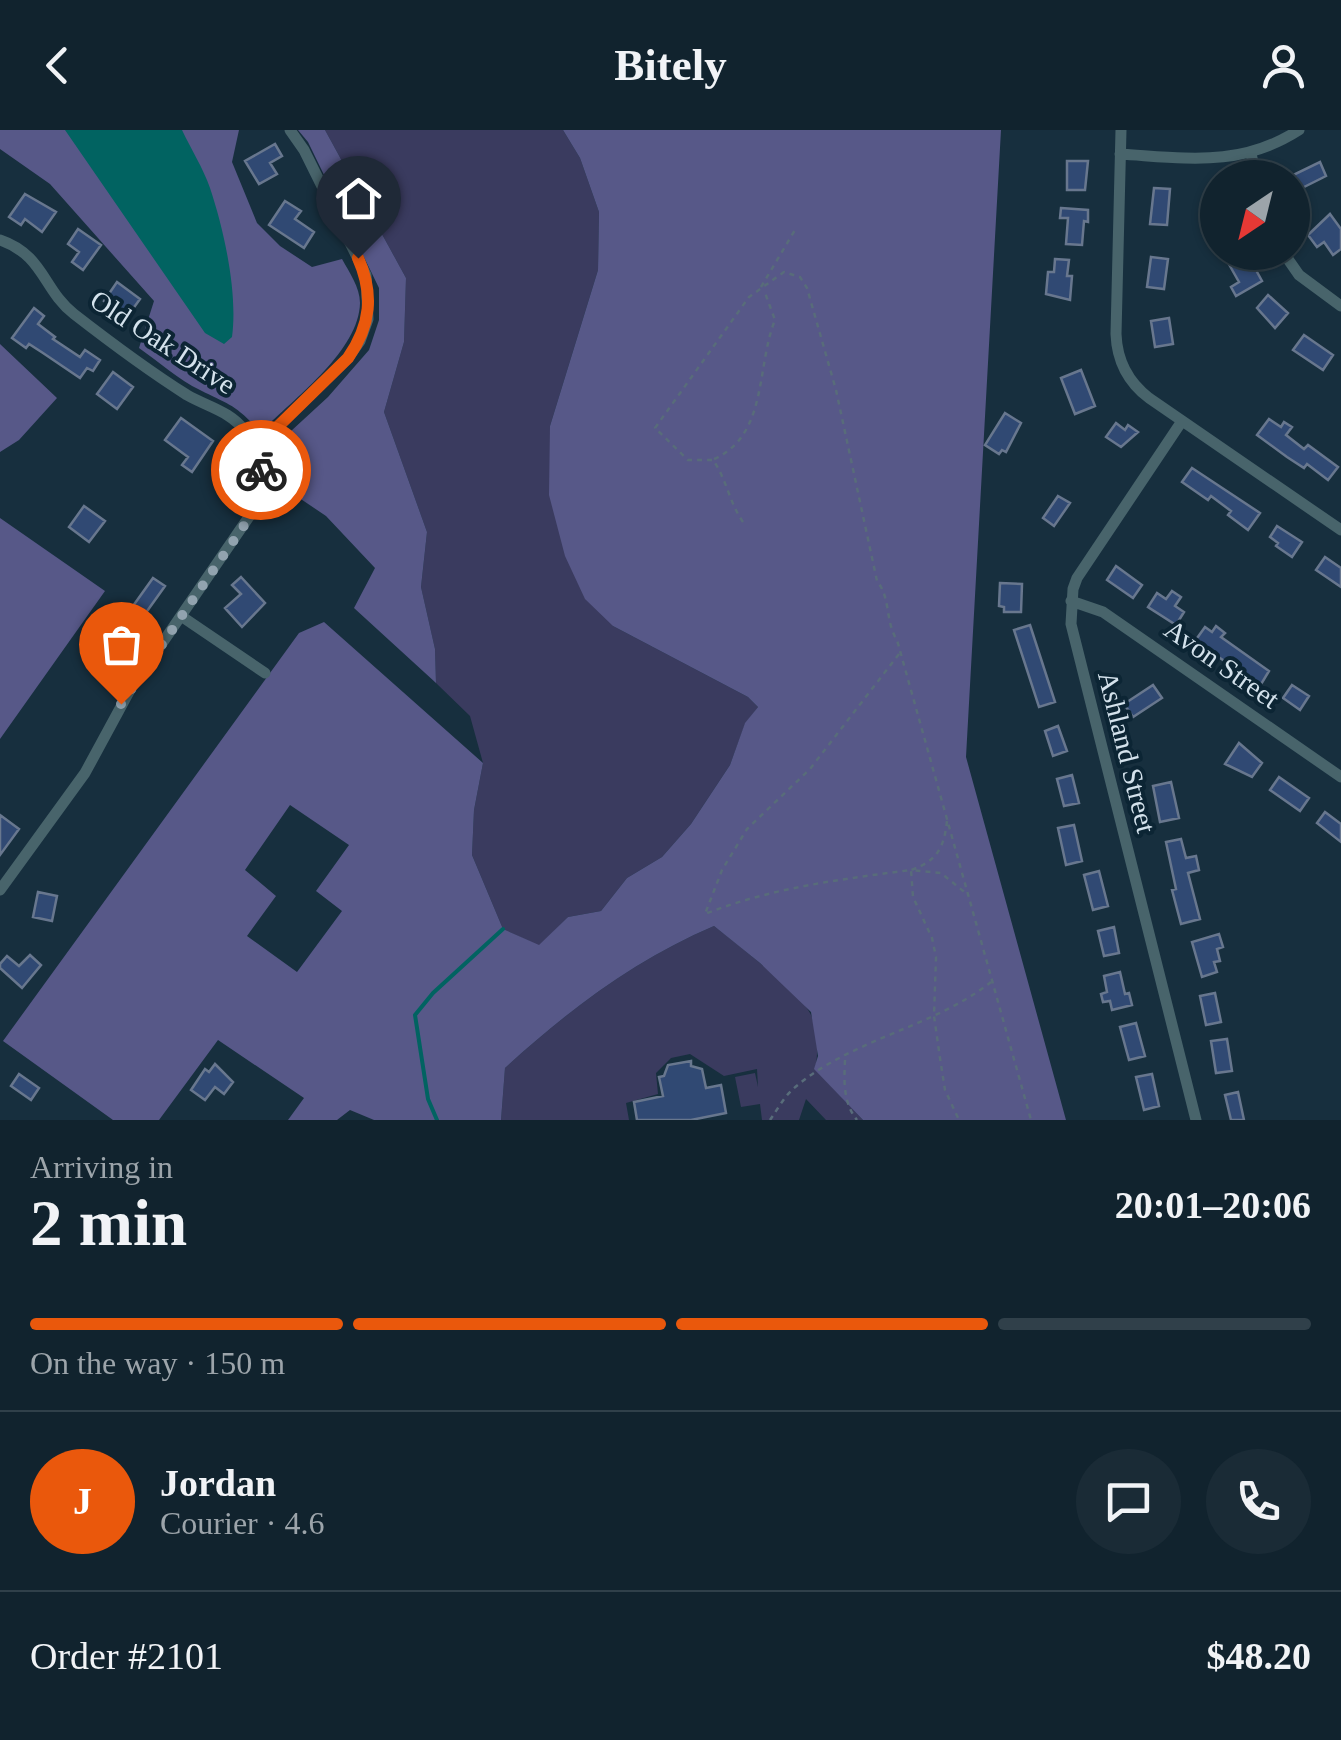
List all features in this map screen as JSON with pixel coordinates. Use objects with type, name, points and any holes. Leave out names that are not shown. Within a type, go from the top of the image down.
[{"type":"street","points":[[0,890],[85,773],[121,704],[254,511],[262,480],[256,448],[348,358],[360,341],[370,307],[366,275],[304,150],[290,130]]},
{"type":"street","points":[[1121,130],[1118,351],[1134,384],[1341,530]]},
{"type":"street","points":[[1120,154],[1203,158],[1252,154],[1299,130]]},
{"type":"street","points":[[1252,154],[1254,160]]},
{"type":"street","name":"Old Oak Drive","points":[[0,240],[30,256],[72,312],[187,394],[228,414],[256,448]]},
{"type":"street","points":[[1297,270],[1341,306]]},
{"type":"street","name":"Ashland Street","points":[[1182,421],[1083,566],[1071,600],[1074,645],[1196,1120]]},
{"type":"street","name":"Avon Street","points":[[1071,600],[1103,612],[1341,776]]},
{"type":"street","points":[[181,616],[266,673]]},
{"type":"path","points":[[762,288],[795,230]]},
{"type":"path","points":[[762,288],[775,320],[768,337],[755,412],[732,452],[712,460],[688,460],[655,428],[749,297],[784,272],[800,277],[807,288],[836,390],[877,581],[884,589],[891,631],[1032,1120]]},
{"type":"path","points":[[712,460],[726,478],[727,493],[743,522]]},
{"type":"path","points":[[900,652],[810,769],[747,830],[722,870],[705,914],[836,880],[911,870],[931,863],[945,844],[947,820]]},
{"type":"path","points":[[911,870],[940,873],[969,896]]},
{"type":"path","points":[[911,870],[913,897],[932,938],[936,957],[934,1016],[944,1090],[958,1120]]},
{"type":"path","points":[[770,1120],[792,1090],[874,1041],[964,1004],[992,981]]},
{"type":"path","points":[[846,1057],[844,1086],[857,1120]]},
{"type":"shaded area","points":[[0,130],[239,130],[232,162],[257,223],[280,246],[312,267],[342,259],[351,274],[360,303],[349,338],[324,371],[266,427],[255,426],[235,408],[184,381],[139,348],[154,301],[50,184],[0,149]]},
{"type":"shaded area","points":[[65,130],[182,130],[210,188],[225,242],[233,320],[232,337],[224,344],[205,333]]},
{"type":"shaded area","points":[[298,130],[325,130],[406,278],[404,342],[384,412],[427,532],[421,587],[435,649],[436,683],[354,608],[375,568],[326,516],[277,483],[269,461],[278,443],[328,397],[369,350],[379,320],[379,288],[308,142]]},
{"type":"shaded area","points":[[325,130],[563,130],[580,158],[599,212],[598,270],[550,426],[613,626],[748,697],[758,707],[745,724],[730,765],[691,824],[662,857],[627,878],[601,911],[568,917],[539,946],[503,929],[472,855],[474,810],[483,763],[470,716],[436,683],[435,649],[421,587],[427,532],[384,412],[404,342],[406,278]]},
{"type":"shaded area","points":[[563,130],[1001,130],[966,757],[1066,1120],[863,1120],[814,1069],[818,1056],[811,1012],[714,926],[630,970],[553,1026],[505,1068],[501,1120],[374,1120],[350,1110],[337,1120],[288,1120],[304,1098],[218,1040],[159,1120],[113,1120],[3,1041],[299,633],[324,622],[483,763],[474,810],[472,855],[503,929],[539,945],[568,917],[601,911],[627,878],[662,857],[691,824],[730,765],[745,723],[758,707],[748,697],[613,626],[585,599],[565,556],[549,495],[550,426],[598,270],[599,212],[580,158]],"holes":[[[290,805],[349,845],[316,891],[342,911],[297,972],[247,936],[276,896],[245,870]]]},
{"type":"shaded area","points":[[0,344],[57,398],[19,440],[0,452]]},
{"type":"shaded area","points":[[0,518],[105,591],[0,739]]},
{"type":"shaded area","points":[[714,926],[806,1006],[816,1034],[815,1069],[863,1120],[826,1120],[806,1099],[799,1120],[762,1120],[760,1104],[741,1107],[735,1077],[755,1073],[758,1087],[757,1069],[724,1076],[690,1054],[671,1058],[656,1073],[658,1094],[626,1103],[629,1120],[501,1120],[505,1068],[553,1026],[630,970]]},
{"type":"building","points":[[275,144],[282,156],[270,163],[277,174],[259,184],[245,161]]},
{"type":"building","points":[[1067,161],[1088,161],[1085,190],[1067,190]]},
{"type":"building","points":[[1320,162],[1326,176],[1310,184],[1310,167]]},
{"type":"building","points":[[1154,188],[1170,189],[1167,225],[1150,224]]},
{"type":"building","points":[[25,194],[56,212],[42,232],[25,219],[21,225],[9,217]]},
{"type":"building","points":[[285,201],[301,211],[295,219],[314,232],[304,248],[269,225]]},
{"type":"building","points":[[1061,208],[1088,210],[1082,245],[1066,244],[1068,218],[1060,218]]},
{"type":"building","points":[[1330,214],[1341,229],[1341,249],[1333,255],[1324,242],[1317,247],[1310,233]]},
{"type":"building","points":[[78,229],[101,245],[83,270],[72,262],[79,252],[68,244]]},
{"type":"building","points":[[1151,257],[1168,259],[1164,289],[1147,287]]},
{"type":"building","points":[[1055,259],[1069,260],[1070,300],[1046,294],[1048,272],[1054,272]]},
{"type":"building","points":[[1232,270],[1256,270],[1262,281],[1236,296],[1231,287],[1239,282]]},
{"type":"building","points":[[117,282],[140,299],[122,324],[110,316],[115,310],[104,301]]},
{"type":"building","points":[[1268,295],[1288,313],[1275,328],[1257,308]]},
{"type":"building","points":[[34,308],[44,316],[38,324],[53,339],[80,357],[85,350],[100,360],[93,371],[87,368],[80,378],[29,344],[26,348],[12,338]]},
{"type":"building","points":[[1169,318],[1173,344],[1155,347],[1151,321]]},
{"type":"building","points":[[1304,335],[1333,355],[1323,370],[1293,350]]},
{"type":"building","points":[[1081,370],[1095,406],[1075,414],[1061,378]]},
{"type":"building","points":[[113,372],[133,387],[117,409],[97,394]]},
{"type":"building","points":[[1005,413],[1021,423],[1006,452],[1002,450],[999,454],[985,445]]},
{"type":"building","points":[[181,418],[213,441],[192,472],[182,465],[188,457],[165,440]]},
{"type":"building","points":[[1269,419],[1281,427],[1284,422],[1292,427],[1286,435],[1304,449],[1308,445],[1338,467],[1328,480],[1257,435]]},
{"type":"building","points":[[1116,423],[1125,430],[1128,425],[1138,432],[1121,447],[1106,437]]},
{"type":"building","points":[[1192,468],[1260,513],[1248,530],[1211,496],[1208,500],[1182,482]]},
{"type":"building","points":[[1058,496],[1070,503],[1054,526],[1043,518]]},
{"type":"building","points":[[84,506],[105,521],[89,542],[69,527]]},
{"type":"building","points":[[1277,526],[1302,542],[1292,557],[1270,537]]},
{"type":"building","points":[[1325,557],[1341,568],[1341,587],[1316,570]]},
{"type":"building","points":[[1116,566],[1142,585],[1133,598],[1107,580]]},
{"type":"building","points":[[241,577],[265,603],[242,627],[225,608],[241,594],[232,585]]},
{"type":"building","points":[[153,578],[165,586],[145,614],[133,606]]},
{"type":"building","points":[[1000,583],[1022,584],[1021,612],[1004,612],[1004,607],[999,606]]},
{"type":"building","points":[[1172,591],[1181,597],[1175,606],[1184,612],[1176,625],[1148,607],[1157,593],[1166,599]]},
{"type":"building","points":[[1030,625],[1055,702],[1039,707],[1014,630]]},
{"type":"building","points":[[1216,626],[1225,633],[1221,637],[1269,671],[1260,686],[1239,677],[1242,673],[1195,641],[1205,627],[1212,632]]},
{"type":"building","points":[[1153,685],[1162,698],[1133,717],[1124,704]]},
{"type":"building","points":[[1292,685],[1309,696],[1300,710],[1283,698]]},
{"type":"building","points":[[1058,726],[1067,751],[1053,756],[1045,731]]},
{"type":"building","points":[[1239,743],[1262,763],[1252,777],[1225,764]]},
{"type":"building","points":[[1072,775],[1079,803],[1064,806],[1057,779]]},
{"type":"building","points":[[1279,777],[1309,798],[1300,811],[1270,790]]},
{"type":"building","points":[[1171,782],[1179,818],[1160,822],[1153,786]]},
{"type":"building","points":[[1325,812],[1341,824],[1341,842],[1317,823]]},
{"type":"building","points":[[0,815],[19,829],[0,855]]},
{"type":"building","points":[[1074,825],[1082,861],[1066,865],[1058,828]]},
{"type":"building","points":[[1181,839],[1186,858],[1196,856],[1199,870],[1188,873],[1200,919],[1181,924],[1166,842]]},
{"type":"building","points":[[1099,871],[1108,906],[1093,910],[1084,875]]},
{"type":"building","points":[[38,892],[57,896],[52,921],[33,917]]},
{"type":"building","points":[[1114,927],[1119,953],[1104,956],[1098,931]]},
{"type":"building","points":[[1219,934],[1223,947],[1217,949],[1217,972],[1202,977],[1192,942]]},
{"type":"building","points":[[30,955],[41,965],[22,988],[0,964],[7,956],[19,966]]},
{"type":"building","points":[[1120,972],[1132,1005],[1112,1010],[1110,1001],[1103,1002],[1101,994],[1107,992],[1104,976]]},
{"type":"building","points":[[1215,993],[1221,1022],[1206,1025],[1200,996]]},
{"type":"building","points":[[1136,1023],[1145,1056],[1129,1060],[1120,1027]]},
{"type":"building","points":[[1227,1039],[1232,1071],[1216,1073],[1211,1041]]},
{"type":"building","points":[[691,1061],[691,1066],[702,1069],[706,1088],[721,1085],[726,1113],[691,1120],[637,1120],[634,1102],[663,1096],[659,1077],[664,1076],[668,1065]]},
{"type":"building","points":[[215,1064],[233,1082],[224,1094],[215,1087],[205,1100],[191,1090],[205,1069],[209,1072]]},
{"type":"building","points":[[19,1074],[39,1088],[31,1100],[11,1086]]},
{"type":"building","points":[[1152,1074],[1159,1106],[1144,1110],[1136,1077]]},
{"type":"building","points":[[1238,1092],[1244,1120],[1231,1120],[1225,1095]]},
{"type":"waterway","points":[[437,1120],[428,1099],[415,1015],[433,993],[503,929]]},
{"type":"way so far","points":[[121,704],[254,511],[261,470]]},
{"type":"route","points":[[261,470],[256,448],[348,358],[360,341],[370,307],[366,275],[358,258]]}]
